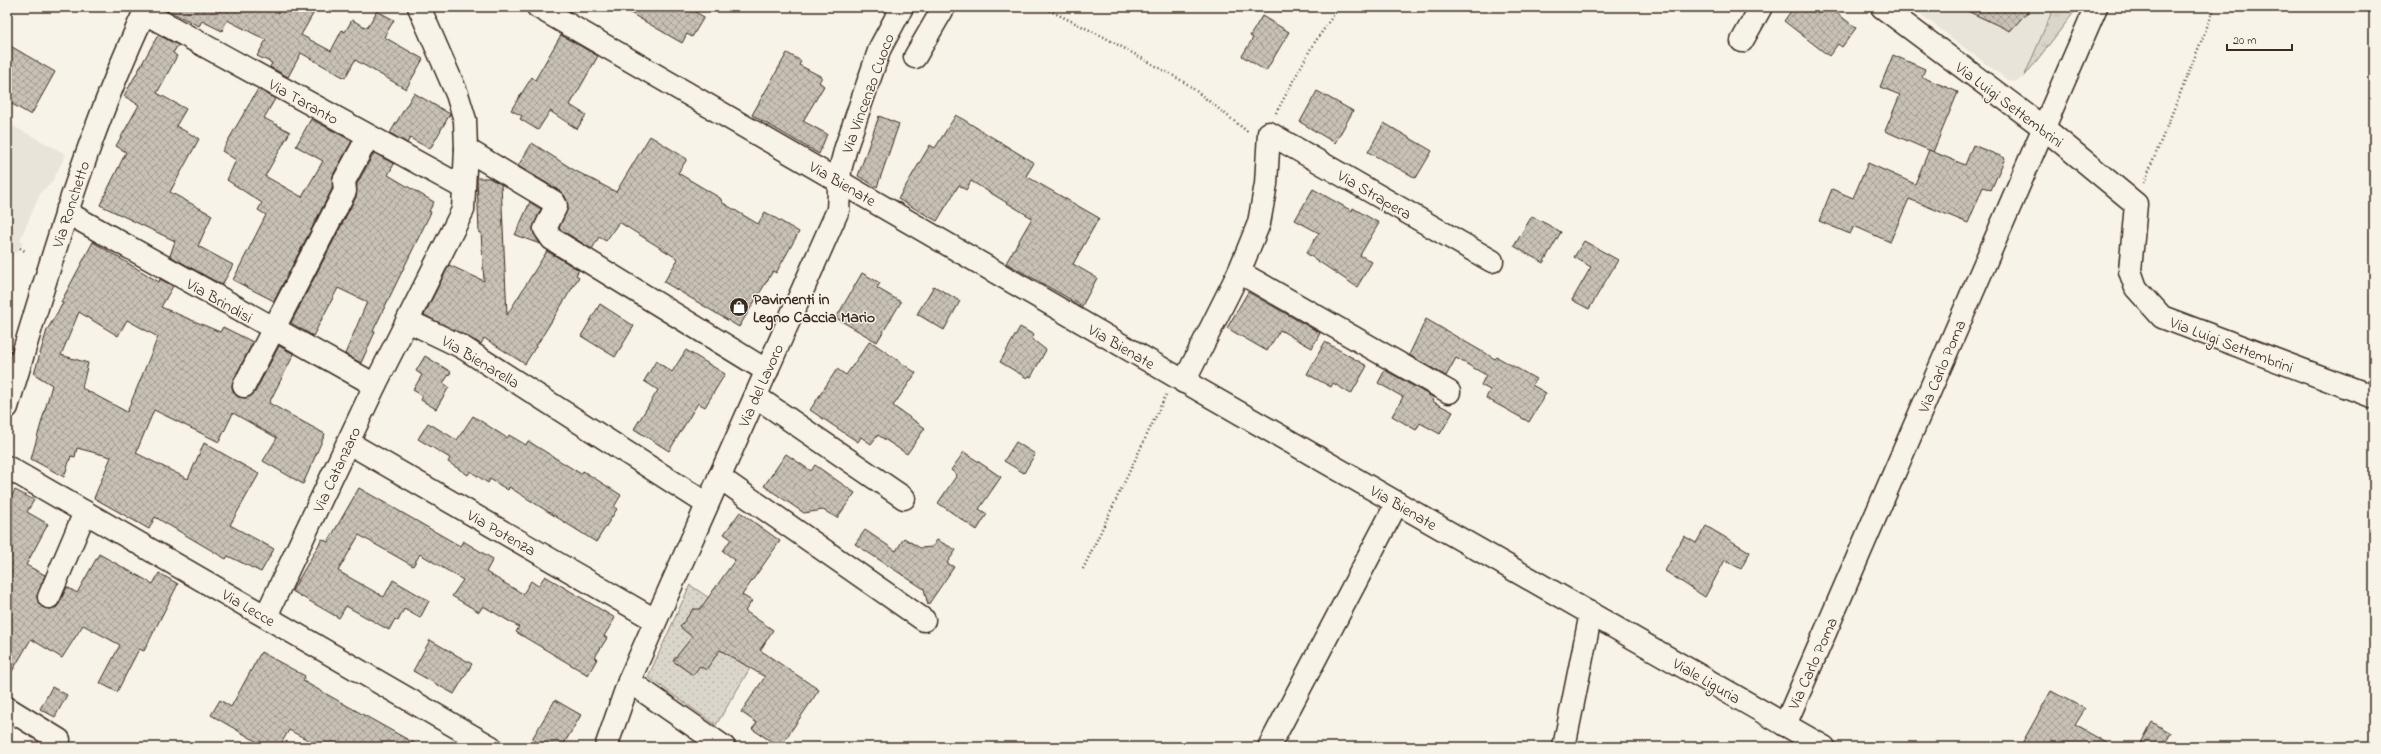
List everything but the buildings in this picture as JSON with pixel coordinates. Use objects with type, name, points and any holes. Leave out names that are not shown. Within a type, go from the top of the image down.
[{"type":"street","points":[[408,322],[463,210],[466,149],[466,134],[462,106],[419,7]]},
{"type":"street","name":"Via Bienate","points":[[538,7],[1179,379],[1591,613]]},
{"type":"street","name":"Via Vincenzo Cuoco","points":[[840,181],[841,164],[874,62],[887,32],[902,7]]},
{"type":"street","points":[[915,57],[944,7]]},
{"type":"street","points":[[1742,41],[1761,7]]},
{"type":"street","name":"Via Luigi Settembrini","points":[[1882,7],[2044,128],[2136,204],[2130,271],[2136,288],[2162,318],[2374,397]]},
{"type":"street","name":"Via Carlo Poma","points":[[1785,725],[2096,7]]},
{"type":"street","name":"Via Taranto","points":[[146,10],[368,137],[464,188]]},
{"type":"street","name":"Via Ronchetto","points":[[7,407],[66,212],[108,92],[146,10]]},
{"type":"street","points":[[244,386],[272,329],[345,191],[344,181],[368,137]]},
{"type":"street","points":[[1179,379],[1239,272],[1256,232],[1263,206],[1268,139]]},
{"type":"street","name":"Via Strapera","points":[[1268,139],[1492,261]]},
{"type":"street","points":[[466,149],[554,202],[556,206],[545,229],[552,239],[767,372]]},
{"type":"street","name":"Via del Lavoro","points":[[606,747],[629,681],[655,620],[838,210],[840,181]]},
{"type":"street","name":"Via Brindisi","points":[[66,212],[272,329],[375,385]]},
{"type":"street","points":[[1239,272],[1449,392]]},
{"type":"street","name":"Via Catanzaro","points":[[266,616],[349,443],[375,385],[408,322]]},
{"type":"street","name":"Via Bienarella","points":[[408,322],[462,347],[707,504]]},
{"type":"street","points":[[756,396],[904,498]]},
{"type":"street","name":"Via Potenza","points":[[349,443],[655,620]]},
{"type":"street","name":"Via Lecce","points":[[7,466],[491,747]]},
{"type":"street","points":[[719,476],[924,620]]},
{"type":"street","points":[[1269,747],[1397,503]]},
{"type":"street","points":[[49,597],[85,512]]},
{"type":"street","points":[[1564,747],[1591,613]]},
{"type":"street","name":"Viale Liguria","points":[[1591,613],[1824,747]]},
{"type":"street","points":[[629,681],[724,747]]},
{"type":"street","points":[[7,708],[59,740]]},
{"type":"path","points":[[1042,7],[1116,44],[1186,83],[1245,130],[1268,139],[1274,116],[1301,65],[1339,7]]},
{"type":"path","points":[[2136,204],[2215,7]]},
{"type":"path","points":[[20,248],[25,251]]},
{"type":"path","points":[[1083,569],[1179,379]]},
{"type":"shaded area","points":[[1911,7],[2054,7],[2024,77],[2014,82],[2006,79]]},
{"type":"shaded area","points":[[7,123],[66,154],[52,182],[41,192],[20,240],[23,242],[17,253],[14,252],[7,274]]},
{"type":"green space","points":[[2054,7],[2078,7],[2024,77]]},
{"type":"green space","points":[[690,585],[768,638],[716,725],[648,677]]},
{"type":"place","name":"Pavimenti in Legno Caccia Mario","points":[[739,307]]}]
